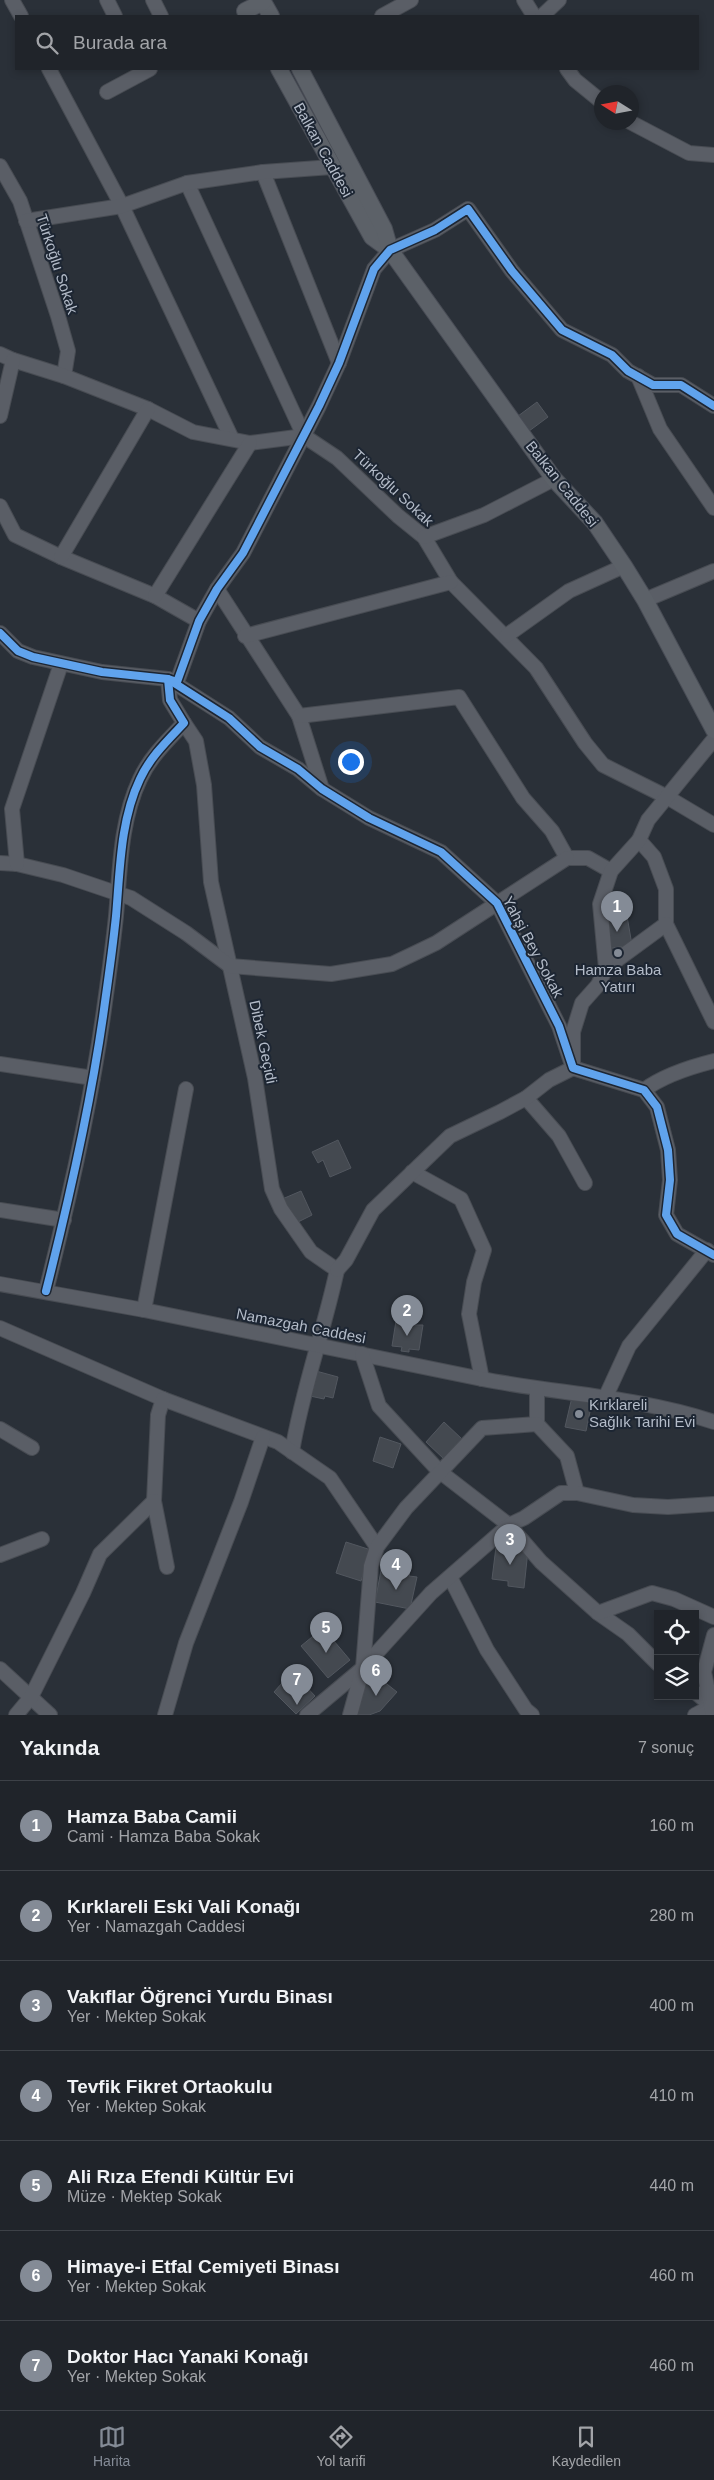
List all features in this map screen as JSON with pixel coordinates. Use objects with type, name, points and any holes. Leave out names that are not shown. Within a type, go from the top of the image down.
[{"type":"main road","points":[[242,11],[266,5]]},
{"type":"main road","name":"Balkan Caddesi","points":[[280,70],[372,236],[390,250],[554,479],[595,523],[624,566],[646,600],[714,730]]},
{"type":"main road","name":"Balkan Caddesi","points":[[301,70],[384,229],[390,250]]},
{"type":"street","points":[[12,0],[20,15]]},
{"type":"street","points":[[107,0],[114,15]]},
{"type":"street","points":[[153,0],[160,15]]},
{"type":"street","points":[[384,15],[411,0]]},
{"type":"street","points":[[524,0],[533,15]]},
{"type":"street","points":[[543,15],[559,0]]},
{"type":"street","points":[[50,70],[122,206],[232,439]]},
{"type":"street","points":[[107,92],[144,70]]},
{"type":"street","points":[[568,70],[575,80],[594,95]]},
{"type":"street","points":[[639,127],[689,154],[714,155]]},
{"type":"street","name":"Türkoğlu Sokak","points":[[0,166],[20,201],[68,351],[64,376]]},
{"type":"street","points":[[26,221],[122,206],[187,183],[263,172],[332,167]]},
{"type":"street","points":[[263,172],[339,363]]},
{"type":"street","points":[[187,183],[304,436]]},
{"type":"street","points":[[0,633],[18,651],[61,664],[102,672],[168,679],[177,682],[199,621],[216,589],[243,552],[304,436],[339,363],[374,269],[390,250],[435,230],[468,208],[512,271],[562,330],[612,355],[628,371],[653,385],[681,385],[714,406]]},
{"type":"street","points":[[0,354],[64,376],[148,409],[193,432],[250,443],[304,436]]},
{"type":"street","points":[[0,416],[13,360]]},
{"type":"street","points":[[638,376],[660,429],[714,508]]},
{"type":"street","points":[[61,557],[148,409]]},
{"type":"street","name":"Türkoğlu Sokak","points":[[304,436],[337,458],[398,516],[424,537],[451,582],[536,668],[585,743],[603,765],[667,797],[714,825]]},
{"type":"street","points":[[155,596],[250,443]]},
{"type":"street","points":[[424,537],[484,515],[554,479]]},
{"type":"street","points":[[0,506],[15,535],[61,557],[155,596],[199,621]]},
{"type":"street","points":[[506,636],[569,591],[624,566]]},
{"type":"street","points":[[646,600],[714,571]]},
{"type":"street","points":[[245,636],[451,582]]},
{"type":"street","points":[[216,589],[245,636],[300,716],[322,790]]},
{"type":"street","points":[[17,864],[12,809],[61,664]]},
{"type":"street","name":"Dibek Geçidi","points":[[168,679],[170,700],[196,741],[204,785],[211,882],[255,1078],[272,1189],[281,1209],[311,1252],[337,1270]]},
{"type":"street","name":"Yahşi Bey Sokak","points":[[168,679],[229,718],[260,748],[298,769],[322,790],[369,818],[441,852],[497,903],[559,1026],[574,1068]]},
{"type":"street","points":[[300,716],[459,697],[523,798],[552,831],[566,858]]},
{"type":"street","points":[[46,1291],[64,1220],[93,1078],[111,960],[116,892],[126,818],[140,779],[154,755],[184,723]]},
{"type":"street","points":[[606,968],[600,904],[611,871],[639,840],[648,820],[714,739]]},
{"type":"street","points":[[639,840],[654,857],[666,889],[666,924],[714,1022]]},
{"type":"street","points":[[0,863],[17,864],[131,898],[186,933],[230,966],[331,974],[392,964],[436,943],[566,858],[588,858],[611,871]]},
{"type":"street","points":[[574,1068],[573,1032],[582,1003],[598,985],[606,968],[666,924]]},
{"type":"street","points":[[644,1090],[654,1082],[690,1067],[714,1061]]},
{"type":"street","points":[[0,1064],[93,1078]]},
{"type":"street","points":[[292,1452],[297,1420],[329,1310],[337,1270],[346,1260],[373,1210],[450,1136],[526,1098],[550,1080],[574,1068],[644,1090],[657,1107],[668,1150],[670,1180],[666,1215],[677,1234],[710,1252],[629,1346],[606,1396]]},
{"type":"street","points":[[144,1310],[186,1089]]},
{"type":"street","points":[[526,1098],[559,1136],[585,1183]]},
{"type":"street","points":[[412,1172],[461,1199],[484,1250],[474,1282],[469,1314],[482,1380]]},
{"type":"street","points":[[0,1210],[64,1220]]},
{"type":"street","name":"Namazgah Caddesi","points":[[0,1284],[144,1310],[482,1380],[537,1390],[606,1396],[690,1414],[714,1422]]},
{"type":"street","points":[[0,1328],[163,1399],[278,1442],[330,1478],[377,1547]]},
{"type":"street","points":[[362,1354],[379,1406],[438,1471],[509,1525],[541,1562],[598,1613],[628,1634],[654,1660]]},
{"type":"street","points":[[537,1390],[536,1424],[567,1456],[577,1493]]},
{"type":"street","points":[[163,1399],[158,1415],[154,1501],[167,1567]]},
{"type":"street","points":[[350,1715],[363,1668],[371,1566],[377,1547],[406,1508],[438,1471],[482,1428],[536,1424]]},
{"type":"street","points":[[0,1429],[32,1448]]},
{"type":"street","points":[[164,1715],[186,1643],[241,1502],[263,1436]]},
{"type":"street","points":[[318,1712],[363,1668],[432,1593],[509,1525],[524,1518],[561,1493],[577,1493],[633,1504],[668,1507],[714,1504]]},
{"type":"street","points":[[16,1715],[31,1698],[83,1593],[100,1554],[154,1501]]},
{"type":"street","points":[[0,1554],[42,1539]]},
{"type":"street","points":[[450,1577],[487,1650],[526,1710],[532,1715]]},
{"type":"street","points":[[598,1613],[652,1593],[674,1599],[714,1617]]},
{"type":"street","points":[[713,1707],[704,1672],[714,1636]]},
{"type":"street","points":[[0,1668],[50,1715]]},
{"type":"street","points":[[699,1695],[713,1707]]},
{"type":"street","points":[[695,1715],[713,1707]]},
{"type":"building","points":[[537,402],[548,417],[525,434],[514,419]]},
{"type":"building","points":[[627,916],[632,945],[607,949],[602,920]]},
{"type":"building","points":[[338,1140],[351,1168],[330,1177],[323,1160],[318,1163],[312,1152]]},
{"type":"building","points":[[301,1191],[312,1215],[292,1225],[280,1200]]},
{"type":"building","points":[[396,1321],[406,1322],[406,1325],[423,1325],[419,1350],[409,1349],[409,1352],[401,1351],[402,1347],[392,1346]]},
{"type":"building","points":[[316,1371],[338,1377],[333,1398],[325,1396],[324,1399],[310,1396]]},
{"type":"building","name":"Kırklareli Sağlık Tarihi Evi","points":[[572,1397],[592,1402],[586,1431],[565,1427]]},
{"type":"building","points":[[444,1422],[463,1440],[445,1460],[426,1442]]},
{"type":"building","points":[[380,1437],[401,1444],[393,1468],[373,1461]]},
{"type":"building","points":[[346,1542],[371,1550],[361,1581],[336,1573]]},
{"type":"building","points":[[506,1545],[519,1546],[519,1549],[528,1550],[524,1588],[508,1586],[508,1581],[492,1579],[496,1547],[506,1548]]},
{"type":"building","points":[[383,1560],[411,1563],[409,1576],[417,1577],[410,1609],[375,1602]]},
{"type":"building","points":[[323,1628],[350,1660],[328,1678],[301,1646]]},
{"type":"building","points":[[373,1673],[397,1692],[380,1711],[369,1715],[353,1715],[356,1700]]},
{"type":"building","points":[[301,1681],[315,1696],[296,1714],[274,1692],[282,1683],[290,1692]]},
{"type":"cycle path","points":[[46,1291],[72,1184],[94,1075],[111,959],[122,846],[128,812],[133,795],[149,763],[184,723],[170,700],[168,679],[177,682],[199,621],[217,589],[243,553],[319,406],[339,363],[374,269],[390,250],[435,230],[468,209],[512,271],[562,330],[612,355],[628,371],[653,385],[681,385],[714,406]]},
{"type":"cycle path","points":[[0,633],[18,651],[33,657],[102,672],[168,679],[229,718],[260,747],[298,769],[322,789],[369,818],[441,852],[497,903],[559,1026],[573,1068],[644,1090],[657,1107],[668,1150],[670,1180],[666,1215],[677,1234],[714,1255]]},
{"type":"place","name":"Hamza Baba Camii","points":[[617,932]]},
{"type":"place","name":"Hamza Baba Yatırı","points":[[618,953]]},
{"type":"place","name":"Kırklareli Eski Vali Konağı","points":[[407,1336]]},
{"type":"place","name":"Kırklareli Sağlık Tarihi Evi","points":[[579,1414]]},
{"type":"place","name":"Vakıflar Öğrenci Yurdu Binası","points":[[510,1565]]},
{"type":"place","name":"Tevfik Fikret Ortaokulu","points":[[396,1590]]},
{"type":"place","name":"Ali Rıza Efendi Kültür Evi","points":[[326,1653]]},
{"type":"place","name":"Himaye-i Etfal Cemiyeti Binası","points":[[376,1696]]},
{"type":"place","name":"Doktor Hacı Yanaki Konağı","points":[[297,1705]]}]
